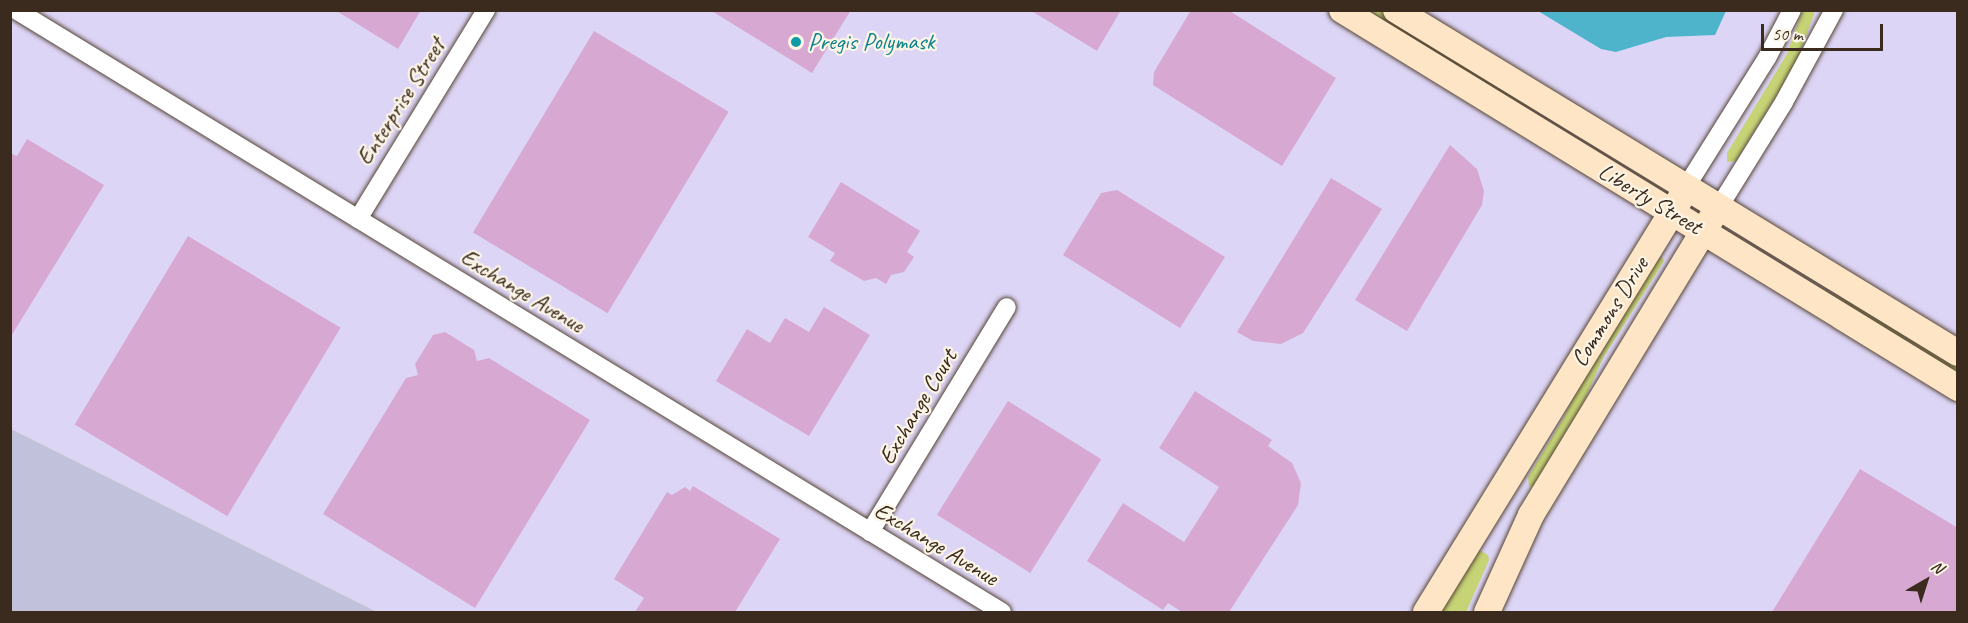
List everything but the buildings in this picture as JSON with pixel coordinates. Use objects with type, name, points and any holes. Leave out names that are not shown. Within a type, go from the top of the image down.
[{"type":"street","name":"Exchange Avenue","points":[[16,10],[1002,612]]},
{"type":"street","name":"Enterprise Street","points":[[358,219],[486,10]]},
{"type":"street","name":"Liberty Street","points":[[1342,10],[1958,388]]},
{"type":"street","name":"Liberty Street","points":[[1396,10],[1958,353]]},
{"type":"street","name":"Commons Drive","points":[[1426,612],[1767,58],[1792,10]]},
{"type":"street","name":"Commons Drive","points":[[1487,612],[1531,515],[1784,102],[1834,10]]},
{"type":"street","name":"Exchange Court","points":[[870,532],[1007,307]]},
{"type":"shaded area","points":[[10,11],[1957,11],[1957,612],[377,612],[11,429]]},
{"type":"shaded area","points":[[11,429],[377,612],[11,612]]},
{"type":"green space","points":[[1359,11],[1384,11],[1554,120],[1473,81]]},
{"type":"green space","points":[[1802,11],[1815,11],[1796,64],[1736,161],[1727,162],[1727,153],[1787,54]]},
{"type":"green space","points":[[1725,232],[1822,289],[1909,331],[1957,362],[1957,377]]},
{"type":"green space","points":[[1658,252],[1664,261],[1603,358],[1581,408],[1534,487],[1529,486],[1528,477],[1564,417],[1594,352]]},
{"type":"green space","points":[[1478,549],[1488,555],[1489,560],[1466,612],[1435,612]]},
{"type":"water","points":[[1726,10],[1715,35],[1666,37],[1616,52],[1601,49],[1538,11]]},
{"type":"place","name":"Pregis Polymask","points":[[796,42]]}]
